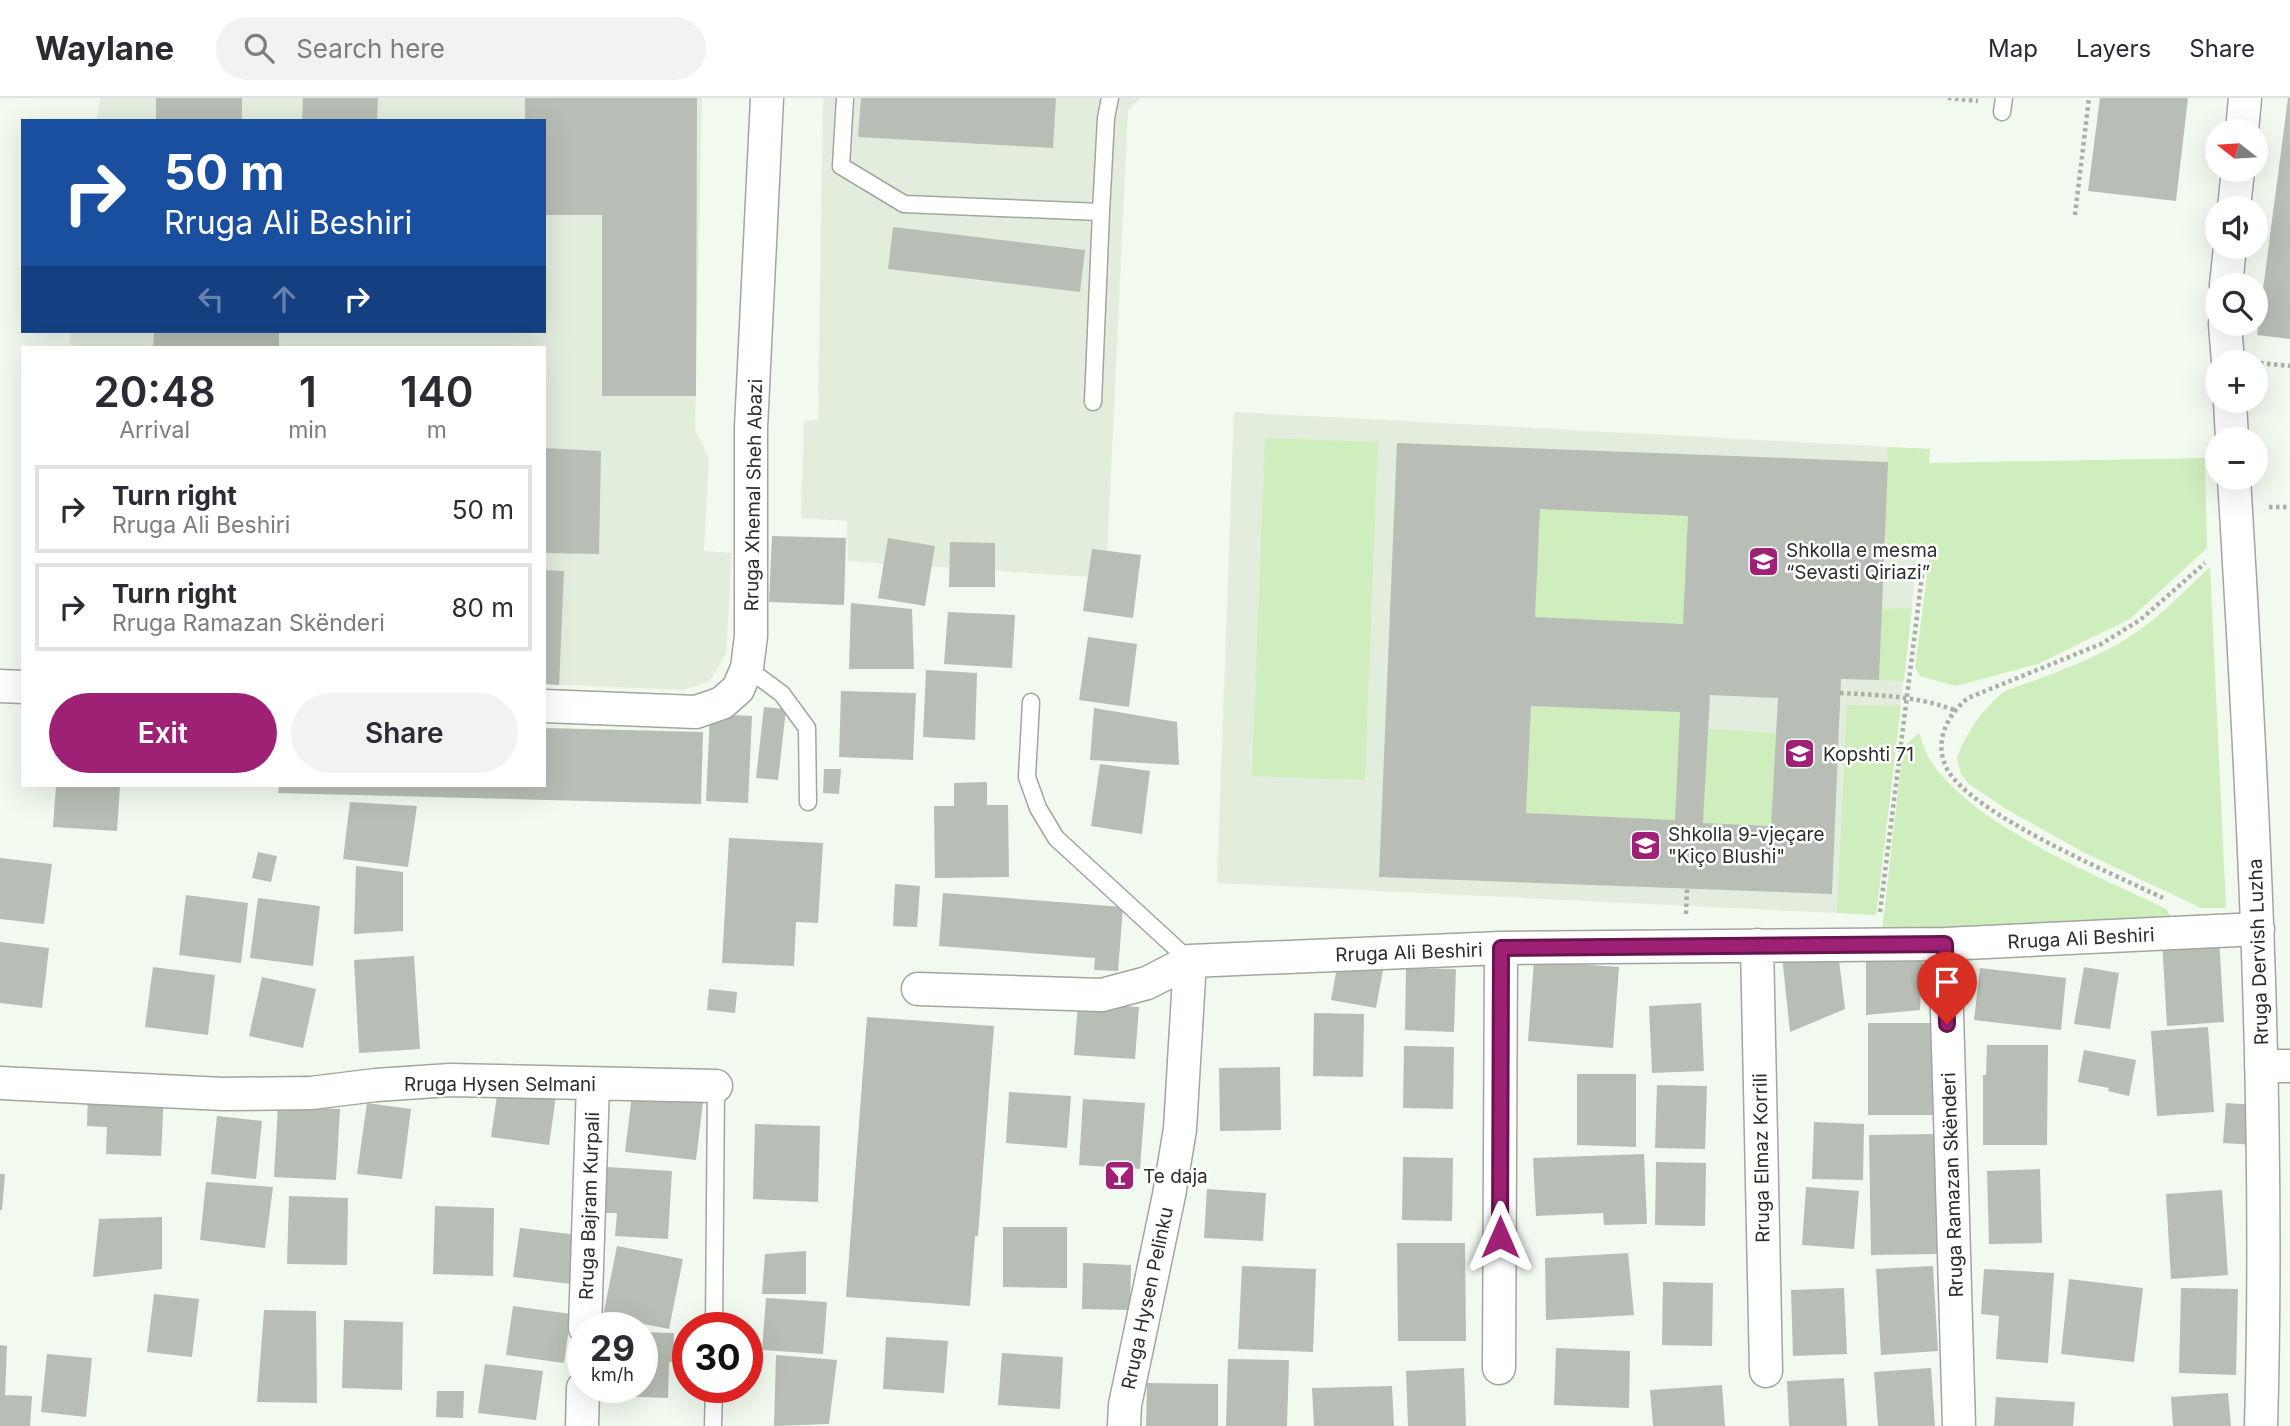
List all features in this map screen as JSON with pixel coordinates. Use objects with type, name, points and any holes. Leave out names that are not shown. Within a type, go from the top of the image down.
[{"type":"street","name":"Rruga Xhemal Sheh Abazi","points":[[546,706],[696,712],[722,704],[738,689],[747,668],[751,636],[751,428],[767,98]]},
{"type":"street","points":[[2243,119],[2245,98]]},
{"type":"street","name":"Rruga Dervish Luzha","points":[[2235,490],[2254,811],[2258,929],[2276,1066],[2261,1426]]},
{"type":"street","points":[[0,686],[21,687]]},
{"type":"street","name":"Rruga Ali Beshiri","points":[[918,989],[1102,995],[1147,983],[1190,961],[1501,948],[1945,944],[2258,929]]},
{"type":"street","name":"Rruga Ramazan Skënderi","points":[[1945,944],[1959,1426]]},
{"type":"street","name":"Rruga Elmaz Korrili","points":[[1758,946],[1766,1371]]},
{"type":"street","points":[[1499,1368],[1501,948]]},
{"type":"street","name":"Rruga Hysen Pelinku","points":[[1124,1426],[1125,1405],[1169,1195],[1180,1129],[1190,961]]},
{"type":"street","name":"Rruga Hysen Selmani","points":[[0,1083],[223,1094],[311,1093],[450,1080],[716,1086]]},
{"type":"street","name":"Rruga Bajram Kurpali","points":[[586,1312],[593,1084]]},
{"type":"street","points":[[582,1426],[583,1403]]},
{"type":"lane","points":[[845,98],[841,166],[904,204],[1101,212]]},
{"type":"lane","points":[[1093,402],[1106,118],[1110,98]]},
{"type":"lane","points":[[747,668],[782,694],[807,728],[808,802]]},
{"type":"lane","points":[[1031,702],[1027,778],[1038,808],[1056,838],[1190,961]]},
{"type":"lane","name":"Rruga Hysen Selmani","points":[[714,1312],[716,1086]]},
{"type":"lane","points":[[713,1426],[714,1403]]},
{"type":"path","points":[[2075,215],[2089,98]]},
{"type":"path","points":[[2268,364],[2290,366]]},
{"type":"path","points":[[2199,932],[2173,903],[2077,858],[1978,800],[1947,769],[1941,748],[1943,730],[1954,709],[1968,698],[2101,644],[2140,621],[2238,533]]},
{"type":"path","points":[[1876,944],[1922,576],[1884,575]]},
{"type":"path","points":[[1840,693],[1906,696],[1954,709]]},
{"type":"path","points":[[1686,906],[1687,889]]},
{"type":"shaded area","points":[[101,98],[702,98],[695,429],[709,459],[704,551],[732,553],[726,654],[710,681],[684,690],[546,684],[546,346],[70,346],[71,333],[546,333],[546,119],[96,119]]},
{"type":"shaded area","points":[[823,98],[1140,98],[1128,110],[1106,578],[848,561],[847,521],[801,518],[804,421],[818,420]]},
{"type":"shaded area","points":[[1234,412],[1930,449],[1876,915],[1217,883]]},
{"type":"green space","points":[[1265,438],[1378,442],[1365,780],[1252,776]]},
{"type":"green space","points":[[1888,447],[1930,449],[1929,463],[2205,458],[2207,548],[2130,619],[2038,664],[1956,686],[1920,676],[1915,667],[1929,560],[1918,559],[1919,549],[1885,547]]},
{"type":"green space","points":[[1540,509],[1688,516],[1683,624],[1535,617]]},
{"type":"green space","points":[[2210,567],[2226,908],[2201,908],[2083,852],[2006,809],[1969,784],[1961,774],[1957,759],[1976,722],[2005,691],[2073,666],[2122,642],[2175,601]]},
{"type":"green space","points":[[1912,608],[1904,681],[1879,680],[1882,609]]},
{"type":"green space","points":[[1847,705],[1901,706],[1876,915],[1837,913]]},
{"type":"green space","points":[[1531,706],[1680,712],[1675,820],[1526,813]]},
{"type":"green space","points":[[1708,729],[1776,733],[1771,826],[1703,823]]},
{"type":"green space","points":[[1919,733],[1927,755],[1935,767],[1955,790],[1981,811],[2074,865],[2166,909],[2175,923],[1882,931],[1903,747]]},
{"type":"building","points":[[156,98],[242,98],[242,119],[156,119]]},
{"type":"building","points":[[303,98],[378,98],[377,119],[302,119]]},
{"type":"building","points":[[525,98],[697,98],[696,396],[602,396],[602,215],[546,215],[546,119],[525,119]]},
{"type":"building","points":[[861,98],[1056,98],[1053,148],[858,137]]},
{"type":"building","points":[[2100,98],[2188,98],[2176,201],[2088,191]]},
{"type":"building","points":[[2290,98],[2290,339],[2265,336],[2268,336],[2268,273],[2265,273]]},
{"type":"building","points":[[893,227],[1085,250],[1080,292],[888,269]]},
{"type":"building","points":[[154,333],[279,333],[279,346],[153,346]]},
{"type":"building","points":[[1397,443],[1888,462],[1879,680],[1841,679],[1832,894],[1379,877]],"holes":[[[1540,509],[1688,516],[1683,624],[1535,617]],[[1710,695],[1778,698],[1771,826],[1703,823]],[[1531,706],[1680,712],[1675,820],[1526,813]]]},
{"type":"building","points":[[546,448],[601,451],[599,554],[546,553]]},
{"type":"building","points":[[772,536],[846,538],[844,605],[769,602]]},
{"type":"building","points":[[888,538],[935,546],[925,606],[878,598]]},
{"type":"building","points":[[950,542],[995,543],[995,587],[949,587]]},
{"type":"building","points":[[1092,549],[1141,555],[1133,618],[1083,611]]},
{"type":"building","points":[[546,570],[564,571],[559,685],[546,684]]},
{"type":"building","points":[[851,603],[912,609],[914,669],[849,669]]},
{"type":"building","points":[[948,612],[1015,615],[1012,668],[944,664]]},
{"type":"building","points":[[1088,637],[1137,644],[1129,707],[1079,700]]},
{"type":"building","points":[[926,670],[977,673],[975,740],[923,737]]},
{"type":"building","points":[[841,691],[916,693],[913,760],[839,757]]},
{"type":"building","points":[[764,707],[786,709],[778,780],[756,778]]},
{"type":"building","points":[[1094,708],[1177,722],[1179,765],[1090,760]]},
{"type":"building","points":[[710,714],[752,716],[748,803],[706,801]]},
{"type":"building","points":[[546,728],[703,732],[701,804],[278,793],[279,787],[546,787]]},
{"type":"building","points":[[1100,764],[1150,771],[1142,834],[1091,826]]},
{"type":"building","points":[[824,769],[841,769],[839,794],[823,793]]},
{"type":"building","points":[[987,782],[987,805],[1008,805],[1009,877],[935,878],[934,806],[954,806],[954,783]]},
{"type":"building","points":[[56,787],[120,787],[117,831],[53,827]]},
{"type":"building","points":[[350,802],[417,806],[408,867],[343,859]]},
{"type":"building","points":[[729,838],[823,843],[818,923],[796,922],[794,966],[722,963]]},
{"type":"building","points":[[258,852],[277,856],[271,882],[252,878]]},
{"type":"building","points":[[0,858],[52,864],[44,924],[0,919]]},
{"type":"building","points":[[356,866],[403,872],[403,931],[354,934]]},
{"type":"building","points":[[895,884],[920,886],[917,927],[893,926]]},
{"type":"building","points":[[943,893],[1123,907],[1118,971],[1094,970],[1095,958],[939,946]]},
{"type":"building","points":[[186,895],[248,903],[241,963],[179,955]]},
{"type":"building","points":[[258,898],[320,906],[313,966],[250,958]]},
{"type":"building","points":[[2219,937],[2224,1022],[2167,1026],[2162,941]]},
{"type":"building","points":[[0,942],[49,948],[42,1008],[0,1003]]},
{"type":"building","points":[[1838,952],[1845,1009],[1790,1032],[1782,956]]},
{"type":"building","points":[[1923,955],[1920,1010],[1866,1015],[1866,959]]},
{"type":"building","points":[[414,956],[420,1049],[359,1053],[354,960]]},
{"type":"building","points":[[1534,961],[1619,967],[1613,1048],[1528,1041]]},
{"type":"building","points":[[1338,962],[1383,970],[1376,1008],[1331,1000]]},
{"type":"building","points":[[153,967],[215,975],[208,1035],[145,1027]]},
{"type":"building","points":[[2084,967],[2119,973],[2110,1029],[2074,1024]]},
{"type":"building","points":[[1406,968],[1456,969],[1454,1032],[1405,1030]]},
{"type":"building","points":[[1980,968],[2066,978],[2061,1030],[1974,1020]]},
{"type":"building","points":[[262,977],[316,989],[303,1048],[249,1036]]},
{"type":"building","points":[[709,989],[737,992],[735,1013],[707,1010]]},
{"type":"building","points":[[1078,1003],[1139,1007],[1135,1059],[1074,1055]]},
{"type":"building","points":[[1701,1003],[1704,1071],[1652,1073],[1649,1006]]},
{"type":"building","points":[[1314,1013],[1364,1014],[1363,1077],[1313,1076]]},
{"type":"building","points":[[867,1017],[994,1026],[970,1306],[846,1297]]},
{"type":"building","points":[[1868,1023],[1932,1023],[1933,1115],[1868,1115]]},
{"type":"building","points":[[2208,1027],[2214,1112],[2157,1116],[2151,1031]]},
{"type":"building","points":[[1987,1045],[2048,1045],[2047,1145],[1983,1145],[1983,1075],[1986,1075]]},
{"type":"building","points":[[1404,1046],[1454,1047],[1453,1109],[1403,1108]]},
{"type":"building","points":[[2084,1050],[2136,1060],[2129,1096],[2108,1091],[2109,1088],[2078,1082]]},
{"type":"building","points":[[1280,1067],[1281,1130],[1220,1131],[1219,1068]]},
{"type":"building","points":[[1577,1074],[1636,1074],[1636,1147],[1577,1145]]},
{"type":"building","points":[[1657,1085],[1707,1086],[1705,1149],[1655,1148]]},
{"type":"building","points":[[498,1088],[556,1096],[549,1145],[491,1137]]},
{"type":"building","points":[[88,1090],[164,1093],[161,1156],[106,1154],[107,1127],[87,1126]]},
{"type":"building","points":[[1009,1092],[1071,1096],[1067,1148],[1006,1143]]},
{"type":"building","points":[[632,1094],[703,1102],[696,1160],[625,1152]]},
{"type":"building","points":[[1083,1099],[1145,1103],[1140,1169],[1079,1165]]},
{"type":"building","points":[[367,1103],[411,1109],[402,1179],[357,1174]]},
{"type":"building","points":[[2226,1103],[2258,1105],[2256,1145],[2223,1143]]},
{"type":"building","points":[[278,1106],[340,1109],[336,1180],[274,1177]]},
{"type":"building","points":[[217,1116],[262,1121],[256,1179],[211,1174]]},
{"type":"building","points":[[1814,1122],[1864,1124],[1863,1180],[1812,1179]]},
{"type":"building","points":[[755,1124],[820,1126],[818,1202],[753,1199]]},
{"type":"building","points":[[1936,1134],[1937,1254],[1871,1255],[1869,1135]]},
{"type":"building","points":[[1644,1154],[1647,1224],[1604,1225],[1603,1213],[1536,1216],[1533,1158]]},
{"type":"building","points":[[1403,1157],[1453,1158],[1452,1221],[1402,1220]]},
{"type":"building","points":[[1656,1162],[1706,1163],[1705,1226],[1655,1225]]},
{"type":"building","points":[[607,1167],[672,1171],[668,1239],[615,1236],[617,1213],[604,1213]]},
{"type":"building","points":[[2040,1169],[2042,1243],[1989,1244],[1987,1171]]},
{"type":"building","points":[[0,1174],[5,1174],[2,1210],[0,1210]]},
{"type":"building","points":[[206,1182],[273,1187],[265,1248],[200,1240]]},
{"type":"building","points":[[1806,1187],[1859,1191],[1854,1249],[1802,1245]]},
{"type":"building","points":[[1207,1189],[1266,1193],[1263,1241],[1204,1238]]},
{"type":"building","points":[[2222,1190],[2228,1275],[2171,1279],[2166,1194]]},
{"type":"building","points":[[289,1196],[348,1198],[347,1265],[287,1264]]},
{"type":"building","points":[[435,1206],[494,1208],[493,1276],[433,1274]]},
{"type":"building","points":[[162,1217],[162,1269],[93,1277],[99,1219]]},
{"type":"building","points":[[1003,1227],[1067,1227],[1067,1288],[1003,1287]]},
{"type":"building","points":[[520,1228],[578,1235],[571,1284],[513,1277]]},
{"type":"building","points":[[1397,1243],[1465,1243],[1466,1341],[1398,1341]]},
{"type":"building","points":[[617,1246],[683,1259],[669,1329],[658,1327],[658,1312],[604,1312]]},
{"type":"building","points":[[806,1251],[806,1294],[762,1294],[765,1254]]},
{"type":"building","points":[[1628,1253],[1634,1315],[1546,1320],[1545,1258]]},
{"type":"building","points":[[1083,1263],[1131,1265],[1130,1310],[1082,1309]]},
{"type":"building","points":[[1242,1266],[1316,1269],[1313,1352],[1238,1349]]},
{"type":"building","points":[[1933,1266],[1938,1351],[1881,1355],[1876,1269]]},
{"type":"building","points":[[1984,1269],[2054,1273],[2048,1363],[1996,1359],[1999,1316],[1981,1314]]},
{"type":"building","points":[[2069,1279],[2143,1288],[2134,1362],[2061,1354]]},
{"type":"building","points":[[1663,1282],[1713,1283],[1712,1346],[1662,1345]]},
{"type":"building","points":[[1844,1288],[1847,1354],[1793,1356],[1791,1290]]},
{"type":"building","points":[[2181,1288],[2238,1289],[2236,1375],[2179,1373]]},
{"type":"building","points":[[154,1294],[199,1299],[192,1357],[147,1352]]},
{"type":"building","points":[[766,1298],[827,1302],[823,1354],[763,1350]]},
{"type":"building","points":[[513,1306],[567,1313],[564,1363],[506,1355]]},
{"type":"building","points":[[264,1310],[316,1311],[317,1403],[257,1402]]},
{"type":"building","points":[[344,1320],[403,1322],[402,1390],[342,1388]]},
{"type":"building","points":[[658,1332],[672,1333],[668,1398],[658,1398]]},
{"type":"building","points":[[886,1337],[948,1341],[944,1393],[883,1389]]},
{"type":"building","points":[[0,1345],[7,1346],[5,1395],[32,1396],[30,1426],[0,1426]]},
{"type":"building","points":[[1556,1348],[1630,1351],[1629,1408],[1554,1405]]},
{"type":"building","points":[[1002,1353],[1063,1357],[1060,1409],[998,1405]]},
{"type":"building","points":[[47,1354],[92,1358],[86,1417],[41,1412]]},
{"type":"building","points":[[776,1355],[837,1360],[829,1424],[774,1426]]},
{"type":"building","points":[[1228,1359],[1289,1360],[1287,1426],[1226,1426]]},
{"type":"building","points":[[485,1364],[543,1371],[536,1420],[478,1413]]},
{"type":"building","points":[[1464,1368],[1466,1426],[1408,1426],[1406,1371]]},
{"type":"building","points":[[1931,1368],[1935,1426],[1878,1426],[1874,1372]]},
{"type":"building","points":[[1844,1378],[1847,1426],[1789,1426],[1787,1381]]},
{"type":"building","points":[[1147,1383],[1218,1384],[1218,1426],[1146,1426]]},
{"type":"building","points":[[1722,1385],[1725,1426],[1653,1426],[1650,1390]]},
{"type":"building","points":[[1392,1386],[1394,1426],[1314,1426],[1312,1388]]},
{"type":"building","points":[[437,1391],[464,1391],[463,1418],[436,1417]]},
{"type":"building","points":[[2228,1393],[2231,1426],[2173,1426],[2171,1397]]},
{"type":"building","points":[[1996,1397],[2075,1402],[2073,1426],[1994,1426]]},
{"type":"place","name":"Shkolla e mesma “Sevasti Qiriazi”","points":[[1763,561]]},
{"type":"place","name":"Kopshti 71","points":[[1800,754]]},
{"type":"place","name":"Shkolla 9-vjeçare \"Kiço Blushi\"","points":[[1645,845]]},
{"type":"place","name":"Te daja","points":[[1120,1176]]},
{"type":"route","points":[[1500,1237],[1501,948],[1945,944],[1947,1024]]}]
